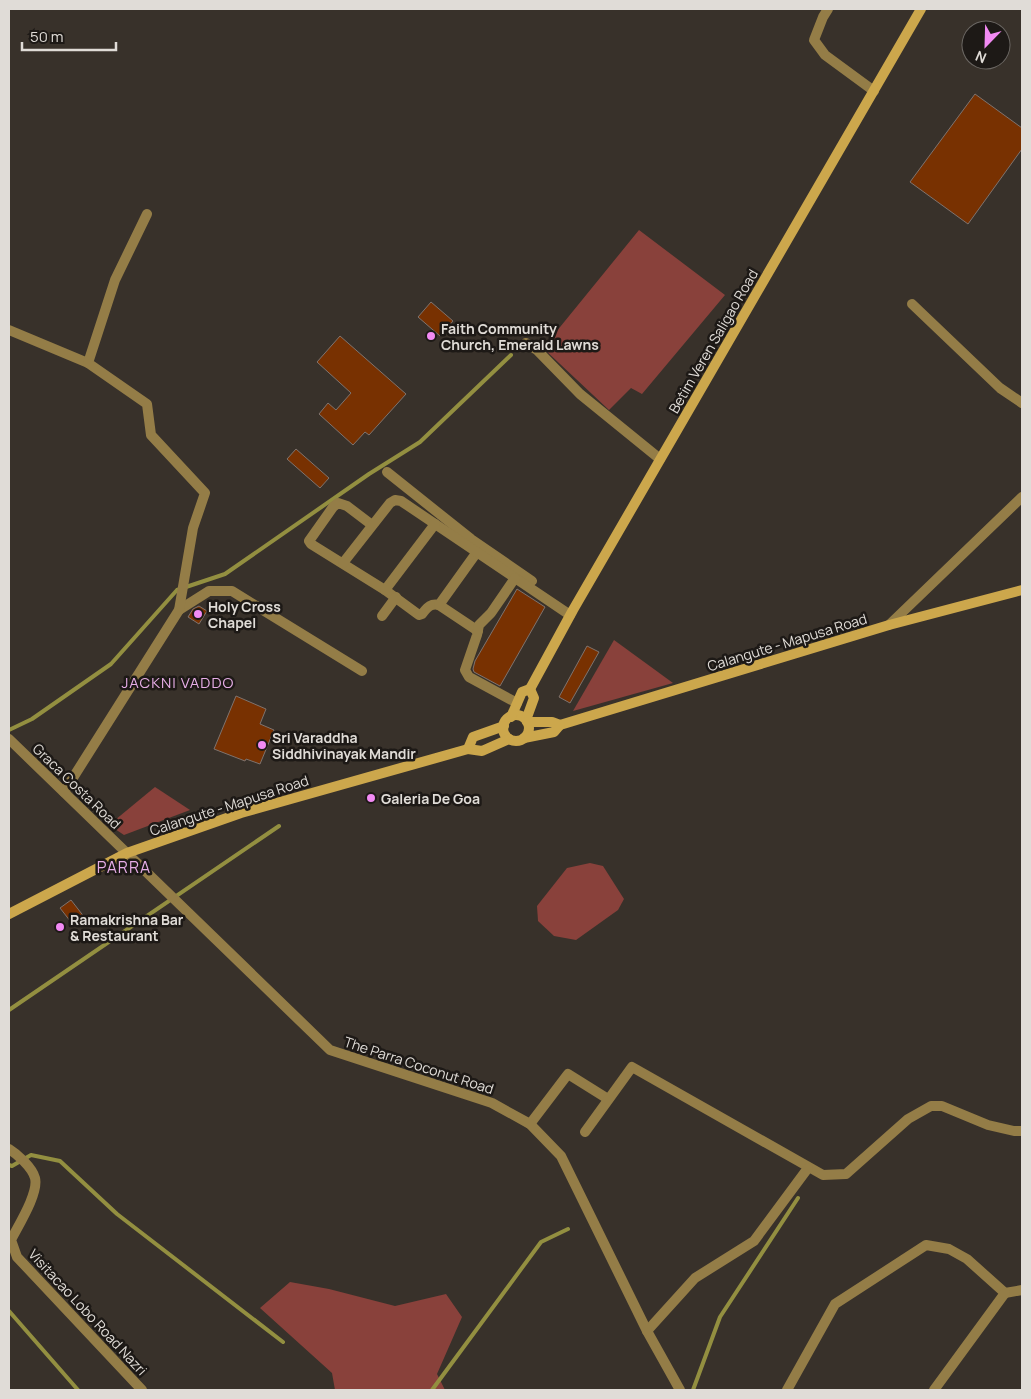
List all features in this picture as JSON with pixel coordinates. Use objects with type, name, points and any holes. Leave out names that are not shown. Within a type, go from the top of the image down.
[{"type":"main road","name":"Betim Veren Saligao Road","points":[[511,717],[522,692],[530,689],[571,612],[921,9]]},
{"type":"main road","name":"Calangute - Mapusa Road","points":[[9,914],[127,853],[241,813],[468,749],[482,751],[509,739],[517,741],[554,732],[560,725],[889,625],[1022,590]]},
{"type":"main road","name":"Betim Veren Saligao Road","points":[[526,721],[534,698],[530,689]]},
{"type":"main road","name":"Calangute - Mapusa Road","points":[[511,717],[521,717],[526,721],[552,722],[560,725]]},
{"type":"main road","points":[[509,739],[504,732],[504,726],[511,717]]},
{"type":"main road","points":[[524,738],[529,730],[526,721]]},
{"type":"main road","name":"Calangute - Mapusa Road","points":[[468,749],[473,738],[504,726]]},
{"type":"street","points":[[828,9],[814,40],[825,55],[874,91]]},
{"type":"street","points":[[88,363],[116,280],[147,214]]},
{"type":"street","points":[[912,304],[1000,388],[1022,403]]},
{"type":"street","points":[[9,330],[88,363],[148,404],[151,435],[205,493],[192,528],[179,610],[64,792]]},
{"type":"street","points":[[526,343],[537,350],[580,394],[660,459]]},
{"type":"street","points":[[387,472],[471,539],[571,612]]},
{"type":"street","points":[[889,625],[1022,496]]},
{"type":"street","points":[[343,563],[390,503],[395,500],[401,501],[515,578],[571,612]]},
{"type":"street","points":[[372,525],[338,503],[309,540],[311,544],[396,597],[419,615],[430,605],[438,605],[478,631]]},
{"type":"street","points":[[385,590],[435,524]]},
{"type":"street","points":[[438,605],[477,552]]},
{"type":"street","points":[[515,578],[492,613],[482,621],[465,670],[466,674],[517,703]]},
{"type":"street","points":[[179,610],[209,591],[232,591],[362,671]]},
{"type":"street","points":[[382,616],[396,597]]},
{"type":"street","name":"Graca Costa Road","points":[[9,739],[127,853]]},
{"type":"street","name":"The Parra Coconut Road","points":[[127,853],[330,1050],[492,1103],[530,1124],[561,1156],[647,1331],[680,1390]]},
{"type":"street","points":[[584,1132],[632,1067],[823,1175],[846,1174],[908,1119],[931,1106],[942,1106],[988,1125],[1022,1131]]},
{"type":"street","points":[[530,1124],[568,1074],[608,1099]]},
{"type":"street","name":"Visitacao Lobo Road Nazri","points":[[9,1149],[19,1155],[35,1177],[35,1191],[11,1240],[17,1257],[142,1390]]},
{"type":"street","points":[[647,1331],[695,1278],[754,1241],[808,1168]]},
{"type":"street","points":[[787,1390],[835,1304],[926,1245],[949,1249],[967,1259],[1005,1293]]},
{"type":"street","points":[[934,1390],[1005,1293],[1022,1290]]},
{"type":"shaded area","points":[[639,230],[725,295],[642,394],[631,388],[609,410],[543,348]]},
{"type":"shaded area","points":[[614,640],[673,683],[573,711]]},
{"type":"shaded area","points":[[155,787],[190,810],[124,835],[109,825]]},
{"type":"shaded area","points":[[590,863],[603,866],[624,899],[618,910],[576,940],[554,936],[538,921],[537,906],[567,868]]},
{"type":"shaded area","points":[[290,1282],[329,1289],[395,1306],[446,1294],[462,1317],[437,1374],[445,1390],[335,1390],[332,1373],[260,1308]]},
{"type":"building","points":[[975,94],[1022,128],[1022,149],[968,224],[910,182]]},
{"type":"building","points":[[431,302],[453,321],[440,336],[418,317]]},
{"type":"building","points":[[340,336],[406,394],[369,435],[365,432],[353,445],[319,414],[328,403],[336,410],[351,393],[317,362]]},
{"type":"building","points":[[296,449],[329,478],[320,488],[287,459]]},
{"type":"building","points":[[517,589],[545,607],[500,686],[474,672],[473,669],[475,661]]},
{"type":"building","name":"Holy Cross Chapel","points":[[199,606],[207,611],[199,624],[188,617],[193,609]]},
{"type":"building","points":[[587,646],[599,652],[570,703],[559,697]]},
{"type":"building","points":[[236,696],[266,709],[260,724],[274,730],[260,764],[246,759],[245,761],[214,749]]},
{"type":"building","points":[[71,900],[85,918],[74,926],[60,908]]},
{"type":"waterway","points":[[9,730],[32,719],[111,664],[177,590],[225,574],[369,474],[420,442],[511,355]]},
{"type":"waterway","points":[[9,1010],[279,826]]},
{"type":"waterway","points":[[9,1165],[12,1166],[31,1155],[60,1161],[117,1214],[283,1342]]},
{"type":"waterway","points":[[693,1390],[720,1317],[798,1198]]},
{"type":"waterway","points":[[432,1390],[541,1242],[568,1229]]},
{"type":"waterway","points":[[9,1311],[78,1390]]},
{"type":"place","name":"Faith Community Church, Emerald Lawns","points":[[431,336]]},
{"type":"place","name":"Holy Cross Chapel","points":[[198,614]]},
{"type":"place","name":"Sri Varaddha Siddhivinayak Mandir","points":[[262,745]]},
{"type":"place","name":"Galeria De Goa","points":[[371,798]]},
{"type":"place","name":"Ramakrishna Bar & Restaurant","points":[[60,927]]},
{"type":"district","name":"JACKNI VADDO","points":[[178,682]]},
{"type":"district","name":"PARRA","points":[[124,867]]}]
